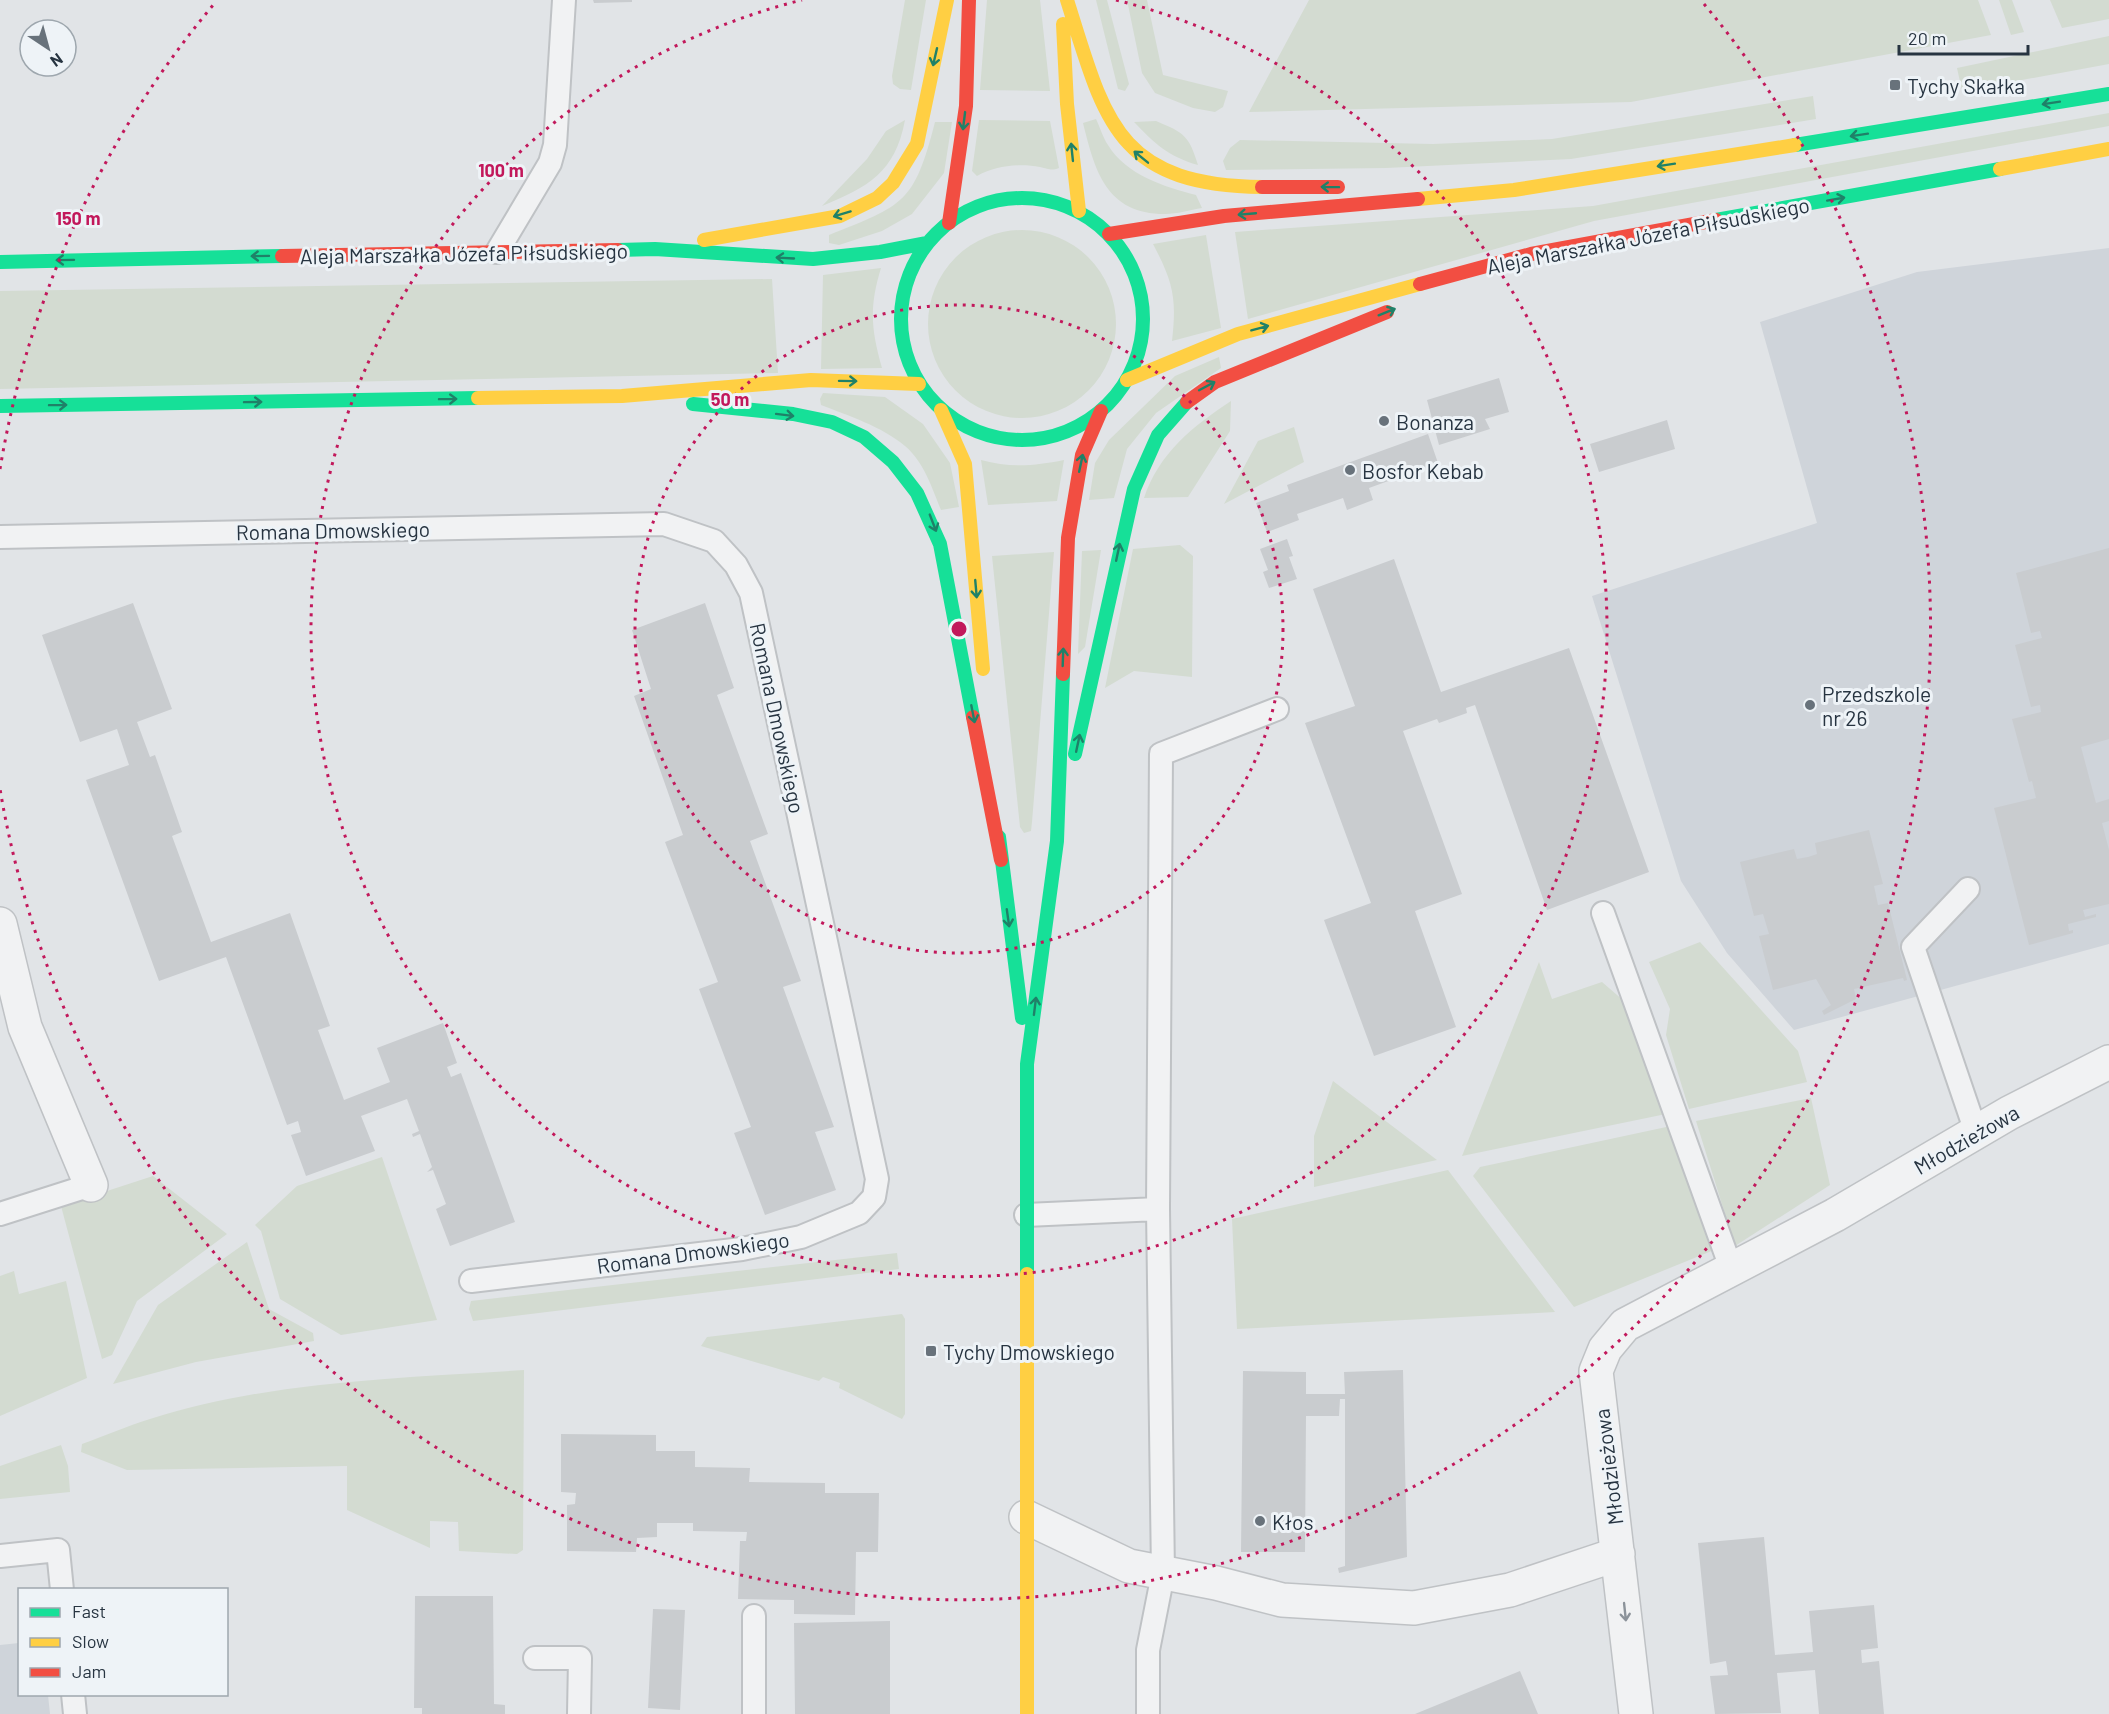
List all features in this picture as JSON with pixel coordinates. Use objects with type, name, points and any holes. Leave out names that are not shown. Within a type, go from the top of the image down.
[{"type":"street","points":[[655,249],[840,216],[877,198],[905,167],[917,144],[947,0]]},
{"type":"street","points":[[949,223],[966,106],[969,0]]},
{"type":"street","points":[[1062,0],[1067,104],[1078,211]]},
{"type":"street","points":[[1067,0],[1109,119],[1133,150],[1151,164],[1179,178],[1221,186],[1350,187]]},
{"type":"street","points":[[1109,234],[1224,216],[1514,190],[2109,94]]},
{"type":"street","name":"Aleja Marszałka Józefa Piłsudskiego","points":[[1127,380],[1238,334],[1531,254],[2109,149]]},
{"type":"street","points":[[1385,188],[1514,190]]},
{"type":"street","points":[[1057,841],[1068,538],[1082,454],[1101,411],[1127,380],[1141,343],[1143,304],[1132,266],[1109,234],[1078,211],[1046,199],[1011,197],[978,206],[949,223],[927,243],[908,274],[900,306],[904,346],[919,384],[942,410],[970,428],[1003,439],[1038,440],[1071,429],[1101,411]]},
{"type":"street","name":"Aleja Marszałka Józefa Piłsudskiego","points":[[0,262],[655,249],[813,258],[880,252],[927,243]]},
{"type":"street","points":[[1420,299],[1531,254]]},
{"type":"street","points":[[1027,1714],[1028,1064],[1057,841],[1137,474],[1164,426],[1178,407],[1196,393],[1215,382],[1398,308]]},
{"type":"street","points":[[0,406],[622,396],[811,380],[919,384]]},
{"type":"street","points":[[622,396],[810,418],[848,428],[877,447],[911,484],[927,509],[940,544],[1001,860]]},
{"type":"street","points":[[942,410],[964,464],[985,684]]},
{"type":"street","points":[[988,719],[1001,860],[1028,1064]]},
{"type":"street","points":[[0,924],[25,1027],[91,1185]]},
{"type":"street","name":"Młodzieżowa","points":[[1026,1517],[1129,1566],[1216,1583],[1282,1600],[1414,1608],[1510,1590],[1618,1554],[1596,1371],[1605,1349],[1625,1325],[1845,1209],[2062,1084],[2109,1062]]},
{"type":"street","points":[[1618,1554],[1636,1714]]},
{"type":"lane","points":[[497,252],[549,163],[555,145],[564,0]]},
{"type":"lane","name":"Romana Dmowskiego","points":[[0,537],[664,524],[714,541],[736,565],[751,594],[877,1179],[874,1197],[859,1214],[801,1237],[742,1249],[471,1281]]},
{"type":"lane","points":[[1149,1714],[1148,1650],[1163,1574],[1158,1209],[1161,754],[1277,708]]},
{"type":"lane","points":[[1968,889],[1913,947],[1976,1132]]},
{"type":"lane","points":[[1603,913],[1731,1268]]},
{"type":"lane","points":[[0,1214],[91,1185]]},
{"type":"lane","points":[[1026,1215],[1158,1209]]},
{"type":"lane","points":[[0,1556],[58,1550],[62,1588]]},
{"type":"lane","points":[[754,1616],[754,1714]]},
{"type":"lane","points":[[535,1658],[580,1658],[579,1714]]},
{"type":"lane","points":[[73,1696],[75,1714]]},
{"type":"shaded area","points":[[905,0],[926,0],[911,90],[900,89],[893,84],[892,76]]},
{"type":"shaded area","points":[[987,0],[1040,0],[1050,91],[980,90]]},
{"type":"shaded area","points":[[1096,0],[1107,0],[1129,84],[1125,91],[1118,89]]},
{"type":"shaded area","points":[[1127,0],[1147,0],[1163,75],[1228,91],[1223,107],[1215,112],[1193,108],[1155,93],[1142,73]]},
{"type":"shaded area","points":[[1309,0],[1978,0],[1991,35],[1631,102],[1249,112]]},
{"type":"shaded area","points":[[1999,0],[2012,0],[2024,32],[2011,35]]},
{"type":"shaded area","points":[[2050,0],[2109,0],[2109,19],[2062,28]]},
{"type":"shaded area","points":[[2109,36],[2109,64],[1962,91],[1957,68]]},
{"type":"shaded area","points":[[1813,96],[1816,119],[1571,159],[1386,168],[1226,170],[1223,161],[1230,148],[1240,140],[1433,144],[1552,139]]},
{"type":"shaded area","points":[[2109,113],[2109,126],[1594,221],[1248,319],[1235,232],[1593,206]]},
{"type":"shaded area","points":[[1096,119],[1108,145],[1125,164],[1159,184],[1196,195],[1202,208],[1170,214],[1145,212],[1129,207],[1116,198],[1099,173],[1083,123]]},
{"type":"shaded area","points":[[905,120],[894,153],[877,176],[853,192],[822,206],[867,159],[886,131]]},
{"type":"shaded area","points":[[979,120],[1050,121],[1059,168],[1052,170],[1016,165],[991,170],[977,176],[972,171]]},
{"type":"shaded area","points":[[1156,121],[1174,129],[1188,141],[1198,165],[1179,158],[1163,148],[1134,122]]},
{"type":"shaded area","points":[[935,122],[952,122],[944,173],[912,214],[882,231],[839,245],[829,243],[829,235],[890,208],[902,198],[912,186],[920,170]]},
{"type":"shaded area","points":[[1013,230],[1031,230],[1066,241],[1082,251],[1095,264],[1109,288],[1116,324],[1109,360],[1095,384],[1082,397],[1049,414],[1031,418],[1013,418],[978,407],[962,397],[949,384],[932,351],[928,333],[928,315],[939,280],[949,264],[962,251],[995,234]]},
{"type":"shaded area","points":[[1206,235],[1221,328],[1172,341],[1174,313],[1172,291],[1153,244]]},
{"type":"shaded area","name":"Przedszkole nr 26","points":[[2109,248],[2109,944],[1794,1030],[1727,953],[1681,881],[1592,596],[1817,523],[1760,322],[1917,272]]},
{"type":"shaded area","points":[[881,268],[873,306],[873,318],[882,368],[821,369],[823,275]]},
{"type":"shaded area","points":[[772,279],[778,373],[0,389],[0,291]]},
{"type":"shaded area","points":[[1219,357],[1221,368],[1156,413],[1127,449],[1114,498],[1089,500],[1095,463],[1109,440],[1175,376]]},
{"type":"shaded area","points":[[823,393],[885,397],[923,424],[950,463],[959,507],[941,510],[927,476],[912,452],[896,439],[875,427],[821,405],[820,399]]},
{"type":"shaded area","points":[[1231,401],[1230,431],[1188,497],[1144,498],[1150,482],[1168,454],[1203,420]]},
{"type":"shaded area","points":[[1294,427],[1304,462],[1224,504],[1258,441]]},
{"type":"shaded area","points":[[981,460],[1022,465],[1064,460],[1057,501],[988,505]]},
{"type":"shaded area","points":[[1180,545],[1193,556],[1192,677],[1134,671],[1105,688],[1133,549]]},
{"type":"shaded area","points":[[1101,550],[1085,647],[1078,654],[1082,551]]},
{"type":"shaded area","points":[[1054,552],[1032,822],[1031,831],[1024,833],[1020,827],[992,556]]},
{"type":"shaded area","points":[[1700,942],[1798,1051],[1807,1082],[1689,1109],[1666,1035],[1670,1009],[1649,962]]},
{"type":"shaded area","points":[[1539,962],[1552,999],[1602,982],[1624,1001],[1666,1114],[1462,1156]]},
{"type":"shaded area","points":[[1333,1081],[1437,1160],[1314,1187],[1314,1136]]},
{"type":"shaded area","points":[[1811,1098],[1830,1185],[1735,1246],[1696,1121]]},
{"type":"shaded area","points":[[1671,1126],[1714,1250],[1574,1307],[1473,1176],[1480,1167]]},
{"type":"shaded area","points":[[382,1157],[437,1320],[341,1335],[280,1299],[261,1231],[255,1225],[297,1186]]},
{"type":"shaded area","points":[[1448,1170],[1555,1312],[1237,1329],[1232,1219]]},
{"type":"shaded area","points":[[153,1176],[227,1234],[137,1301],[112,1355],[102,1359],[61,1206]]},
{"type":"shaded area","points":[[247,1242],[269,1309],[313,1333],[314,1341],[196,1362],[113,1384],[158,1305]]},
{"type":"shaded area","points":[[897,1253],[899,1269],[473,1321],[469,1309],[471,1301]]},
{"type":"shaded area","points":[[14,1271],[19,1294],[66,1281],[87,1378],[0,1416],[0,1276]]},
{"type":"shaded area","points":[[902,1314],[905,1319],[905,1414],[902,1419],[839,1388],[840,1383],[823,1377],[819,1381],[701,1346],[707,1337]]},
{"type":"shaded area","points":[[524,1370],[523,1550],[517,1554],[459,1551],[458,1522],[430,1521],[430,1548],[347,1510],[347,1466],[127,1470],[81,1452],[82,1444],[150,1419],[241,1396],[335,1383]]},
{"type":"shaded area","points":[[61,1445],[68,1466],[70,1492],[0,1499],[0,1466]]},
{"type":"shaded area","points":[[18,1643],[18,1696],[48,1696],[50,1714],[0,1714],[0,1645]]},
{"type":"building","points":[[593,0],[632,0],[632,2],[594,3]]},
{"type":"building","points":[[1499,378],[1509,412],[1485,419],[1490,429],[1439,445],[1427,400]]},
{"type":"building","points":[[1667,420],[1675,449],[1599,472],[1590,444]]},
{"type":"building","points":[[1428,434],[1438,463],[1369,488],[1373,500],[1347,510],[1343,498],[1297,514],[1299,520],[1267,532],[1256,503],[1289,491],[1287,485]]},
{"type":"building","points":[[1287,539],[1293,556],[1289,557],[1297,579],[1269,588],[1263,572],[1268,570],[1260,549]]},
{"type":"building","points":[[2109,548],[2109,739],[2081,747],[2096,803],[2109,799],[2109,821],[2102,823],[2109,850],[2109,904],[2083,910],[2085,917],[2096,914],[2096,917],[2068,924],[2069,931],[2073,930],[2073,933],[2029,945],[1994,808],[2036,798],[2032,781],[2029,782],[2012,719],[2041,712],[2040,705],[2031,707],[2015,645],[2042,638],[2040,631],[2031,633],[2016,573]]},
{"type":"building","points":[[1394,559],[1441,692],[1569,648],[1649,872],[1547,910],[1475,705],[1466,708],[1467,713],[1439,723],[1437,719],[1403,731],[1462,894],[1415,911],[1456,1027],[1374,1056],[1324,920],[1371,903],[1305,723],[1355,706],[1313,589]]},
{"type":"building","points":[[133,603],[172,709],[137,722],[150,757],[155,755],[182,832],[172,836],[211,942],[290,913],[330,1026],[318,1030],[344,1100],[390,1082],[377,1048],[443,1023],[457,1063],[447,1067],[451,1077],[461,1073],[515,1222],[450,1246],[436,1209],[446,1204],[433,1170],[427,1172],[432,1167],[420,1134],[413,1137],[412,1134],[419,1131],[407,1099],[361,1116],[375,1151],[306,1176],[291,1135],[301,1132],[298,1121],[287,1125],[226,957],[159,981],[86,780],[129,765],[117,729],[80,742],[42,635]]},
{"type":"building","points":[[705,603],[734,688],[717,695],[768,834],[750,841],[801,981],[783,987],[834,1127],[815,1132],[836,1190],[765,1215],[734,1133],[751,1127],[699,989],[718,982],[665,842],[683,835],[634,696],[651,689],[632,630]]},
{"type":"building","points":[[1869,830],[1883,884],[1874,886],[1878,905],[1888,903],[1907,980],[1904,981],[1903,978],[1854,989],[1856,999],[1824,1015],[1822,1011],[1831,1005],[1816,979],[1773,990],[1759,936],[1769,934],[1763,914],[1754,916],[1740,862],[1794,849],[1797,859],[1808,857],[1817,854],[1815,843]]},
{"type":"building","points":[[1403,1370],[1407,1557],[1339,1573],[1338,1568],[1345,1566],[1345,1399],[1340,1399],[1339,1416],[1306,1416],[1305,1552],[1241,1552],[1243,1371],[1306,1372],[1306,1394],[1345,1394],[1344,1372]]},
{"type":"building","points":[[561,1434],[656,1435],[656,1451],[695,1451],[695,1467],[750,1468],[749,1482],[825,1483],[825,1493],[879,1493],[878,1552],[856,1552],[855,1615],[794,1614],[794,1600],[738,1599],[740,1541],[746,1541],[747,1532],[693,1531],[693,1523],[657,1523],[657,1537],[637,1538],[636,1552],[567,1551],[567,1505],[575,1504],[576,1493],[561,1492]]},
{"type":"building","points":[[1764,1537],[1775,1655],[1813,1652],[1809,1611],[1874,1605],[1878,1648],[1861,1650],[1862,1663],[1879,1661],[1884,1714],[1819,1714],[1815,1670],[1777,1673],[1781,1713],[1715,1714],[1710,1676],[1728,1675],[1726,1661],[1710,1664],[1698,1543]]},
{"type":"building","points":[[415,1596],[493,1596],[494,1704],[505,1705],[505,1714],[422,1714],[422,1708],[414,1708]]},
{"type":"building","points":[[653,1609],[685,1610],[680,1710],[648,1708]]},
{"type":"building","points":[[890,1621],[890,1714],[795,1714],[794,1623]]},
{"type":"building","points":[[1520,1671],[1538,1714],[1415,1714]]},
{"type":"traffic: fast","points":[[1795,145],[2109,94]]},
{"type":"traffic: fast","points":[[1716,220],[2000,169]]},
{"type":"traffic: fast","points":[[1022,198],[1046,200],[1079,212],[1099,226],[1115,242],[1129,262],[1138,284],[1143,319],[1141,343],[1129,376],[1115,396],[1099,412],[1079,426],[1057,435],[1022,440],[998,438],[965,426],[945,412],[929,396],[915,376],[906,354],[901,319],[903,295],[915,262],[929,242],[945,226],[965,212],[987,203],[1022,198]]},
{"type":"traffic: fast","points":[[618,250],[655,249],[813,259],[880,252],[927,243]]},
{"type":"traffic: fast","points":[[0,262],[282,256]]},
{"type":"traffic: fast","points":[[0,406],[478,398]]},
{"type":"traffic: fast","points":[[1075,754],[1134,489],[1158,435],[1187,402]]},
{"type":"traffic: fast","points":[[693,404],[793,414],[832,422],[864,437],[893,462],[917,493],[940,544],[973,717]]},
{"type":"traffic: fast","points":[[1027,1274],[1027,1064],[1057,841],[1063,674]]},
{"type":"traffic: fast","points":[[999,837],[1022,1018]]},
{"type":"traffic: slow","points":[[704,240],[840,216],[877,198],[893,183],[917,144],[947,0]]},
{"type":"traffic: slow","points":[[1067,0],[1093,80],[1107,112],[1124,138],[1146,159],[1175,174],[1213,183],[1262,187]]},
{"type":"traffic: slow","points":[[1063,24],[1067,104],[1079,211]]},
{"type":"traffic: slow","points":[[1418,199],[1514,190],[1795,145]]},
{"type":"traffic: slow","points":[[2000,169],[2109,149]]},
{"type":"traffic: slow","points":[[1127,380],[1238,334],[1420,284]]},
{"type":"traffic: slow","points":[[478,398],[622,396],[811,380],[919,384]]},
{"type":"traffic: slow","points":[[941,410],[965,464],[983,669]]},
{"type":"traffic: slow","points":[[1027,1274],[1027,1714]]},
{"type":"traffic: jam","points":[[949,223],[966,106],[969,0]]},
{"type":"traffic: jam","points":[[1262,187],[1338,187]]},
{"type":"traffic: jam","points":[[1109,234],[1224,216],[1418,199]]},
{"type":"traffic: jam","points":[[1420,284],[1531,254],[1716,220]]},
{"type":"traffic: jam","points":[[282,256],[618,250]]},
{"type":"traffic: jam","points":[[1187,402],[1215,382],[1387,312]]},
{"type":"traffic: jam","points":[[1063,674],[1068,538],[1082,455],[1101,411]]},
{"type":"traffic: jam","points":[[973,717],[1001,860]]},
{"type":"place","name":"Tychy Skałka","points":[[1895,85]]},
{"type":"place","name":"Bonanza","points":[[1384,421]]},
{"type":"place","name":"Bosfor Kebab","points":[[1350,470]]},
{"type":"place","name":"Przedszkole nr 26","points":[[1810,705]]},
{"type":"place","name":"Tychy Dmowskiego","points":[[931,1351]]},
{"type":"place","name":"Kłos","points":[[1260,1521]]}]
